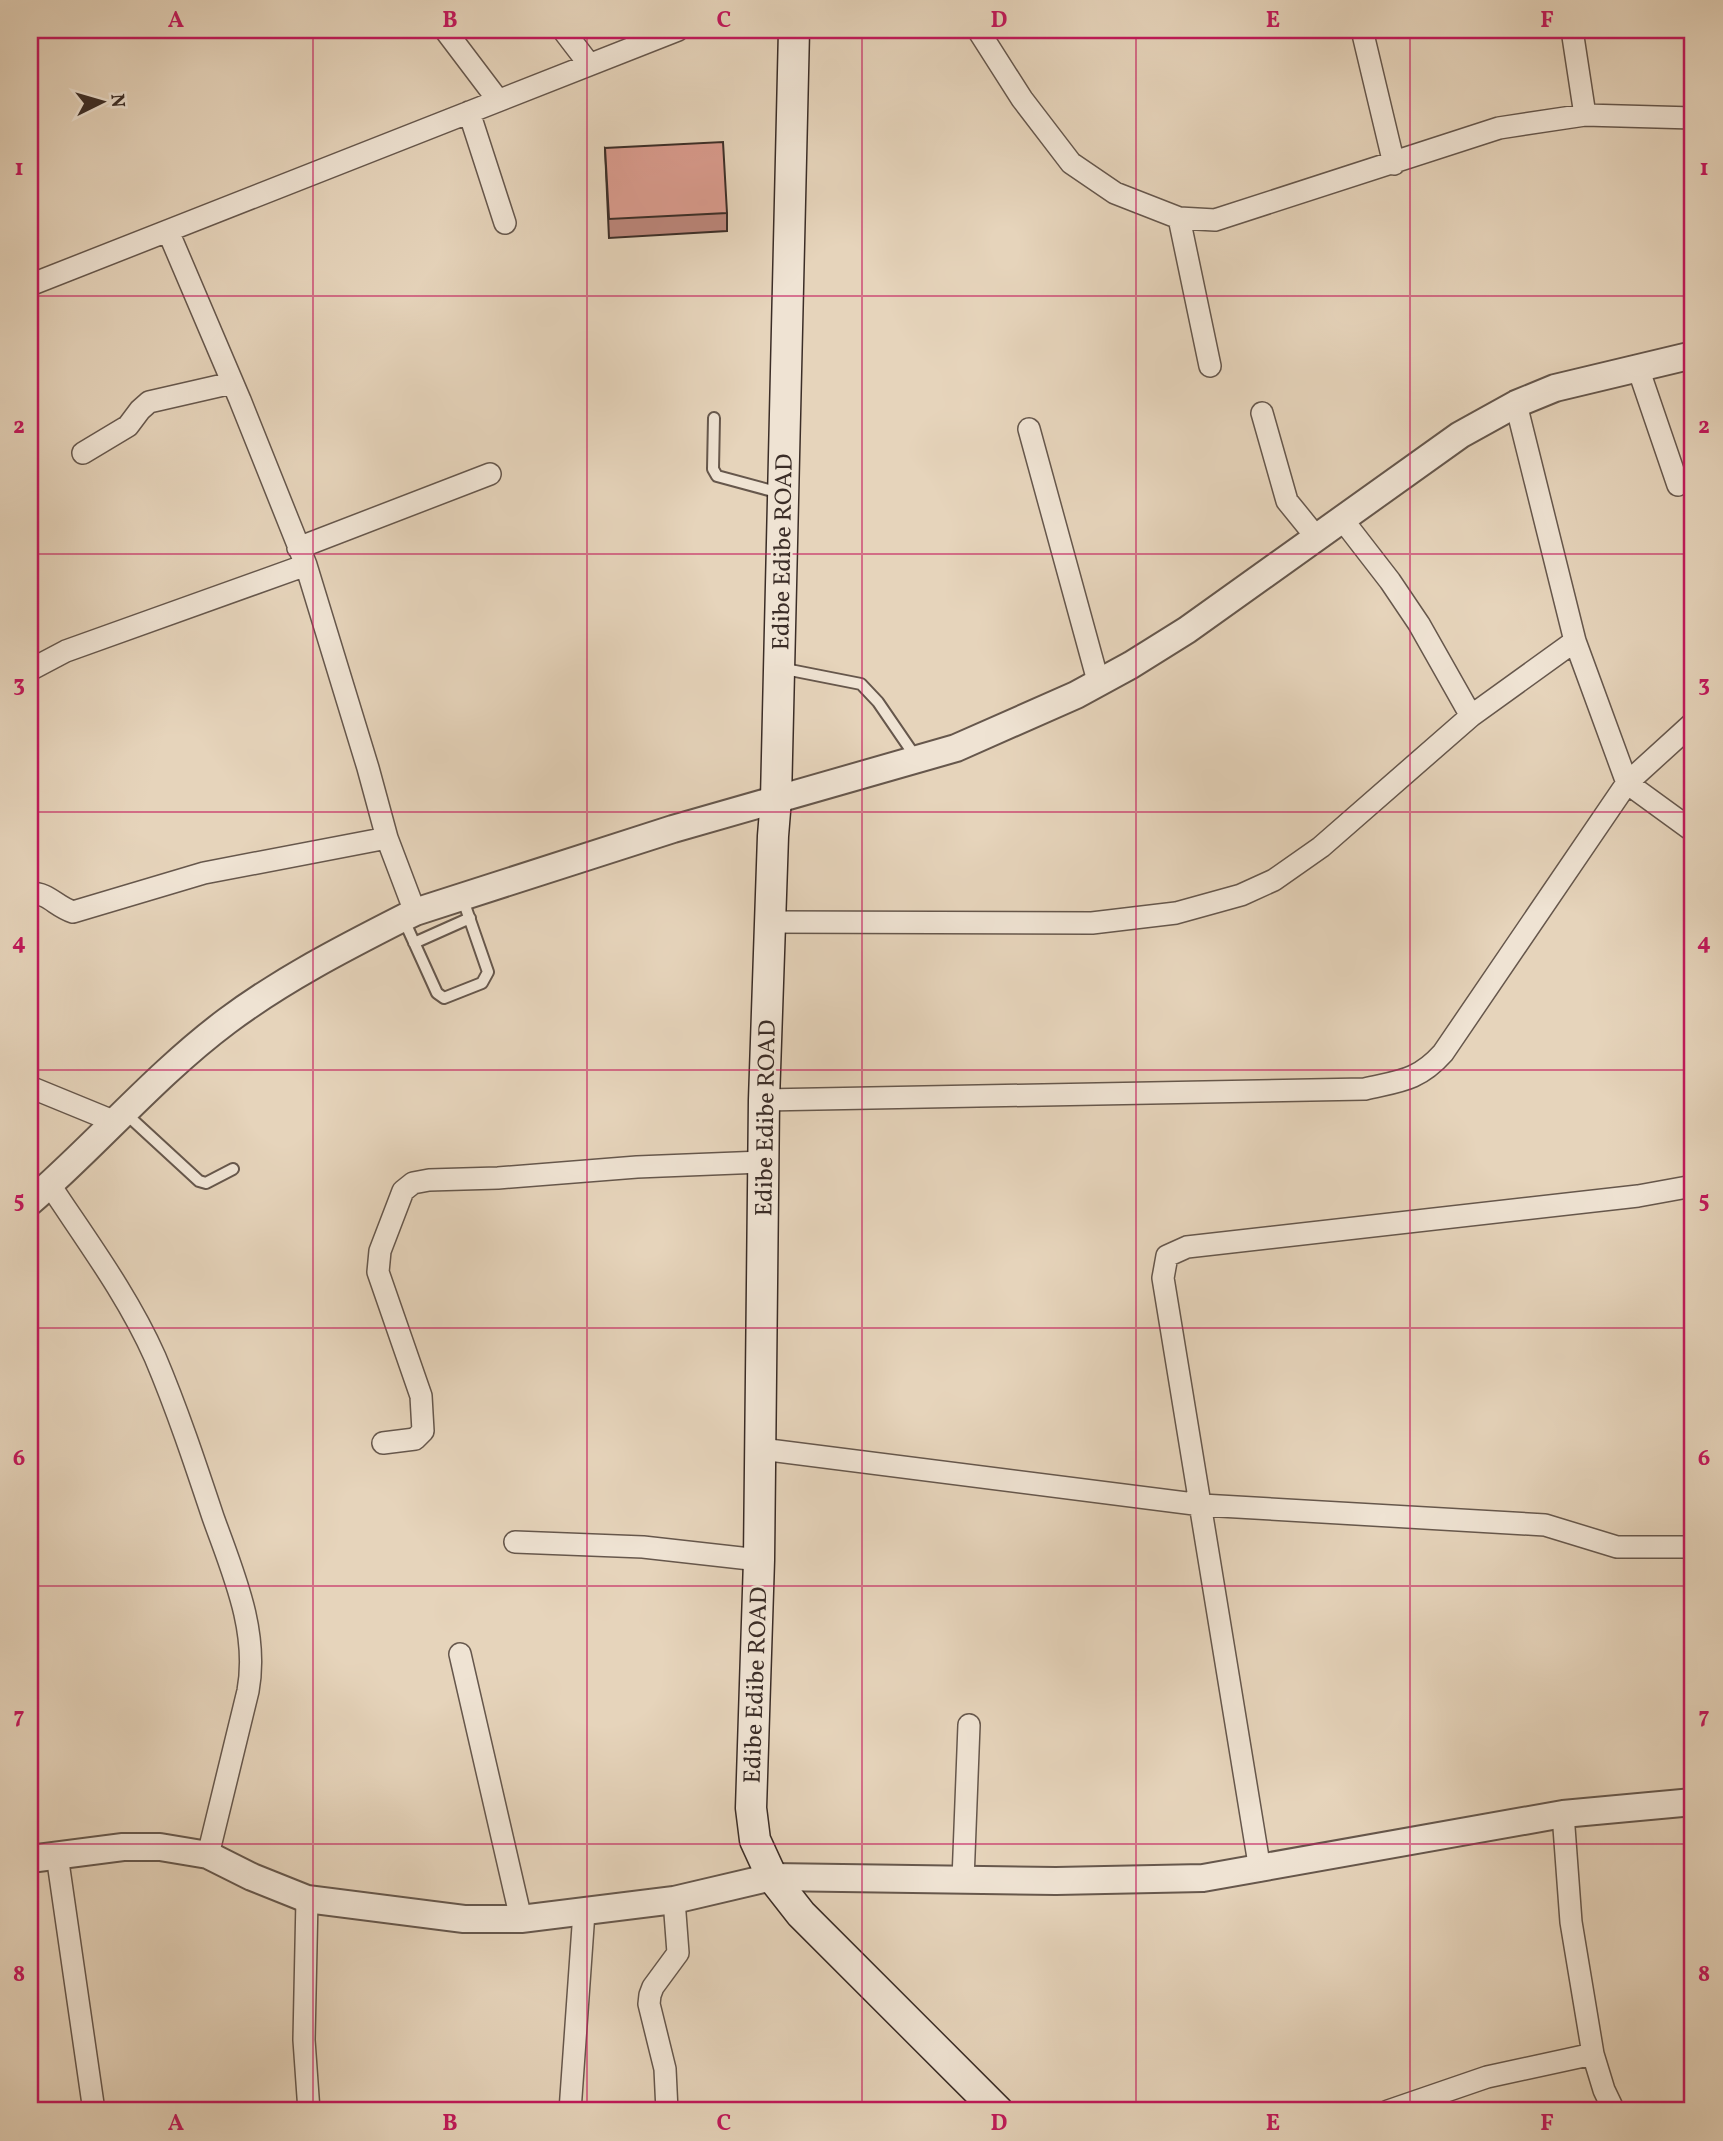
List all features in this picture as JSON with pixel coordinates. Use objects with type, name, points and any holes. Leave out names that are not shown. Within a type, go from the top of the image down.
[{"type":"main road","name":"Edibe Edibe ROAD","points":[[794,30],[776,799],[762,1162],[761,1448],[751,1808],[755,1840],[772,1877],[801,1914],[998,2111]]},
{"type":"street","points":[[444,30],[498,100]]},
{"type":"street","points":[[564,30],[589,64]]},
{"type":"street","points":[[30,285],[678,30]]},
{"type":"street","points":[[978,30],[1022,99],[1071,163],[1115,193],[1179,219],[1215,220],[1499,128],[1585,115],[1693,118]]},
{"type":"street","points":[[1362,30],[1394,164]]},
{"type":"street","points":[[1572,30],[1585,115]]},
{"type":"street","points":[[469,112],[505,223]]},
{"type":"street","points":[[1179,219],[1210,366]]},
{"type":"street","points":[[168,230],[302,557],[369,768],[409,915]]},
{"type":"street","points":[[208,1855],[252,1668],[251,1639],[238,1586],[154,1356],[111,1276],[40,1194],[119,1117],[225,1023],[277,985],[409,915],[466,908],[586,856],[956,748],[1076,695],[1131,665],[1187,630],[1460,435],[1516,404],[1555,388],[1693,355]]},
{"type":"street","points":[[1638,368],[1678,485]]},
{"type":"street","points":[[83,453],[128,426],[149,402],[232,383]]},
{"type":"street","points":[[1516,404],[1575,641],[1627,783],[1693,831]]},
{"type":"street","points":[[1262,413],[1287,501],[1317,538]]},
{"type":"street","points":[[1029,429],[1098,681]]},
{"type":"street","points":[[30,670],[66,651],[302,557],[490,474]]},
{"type":"street","points":[[1342,519],[1419,624],[1471,716]]},
{"type":"street","points":[[771,922],[1092,923],[1176,913],[1241,895],[1274,880],[1321,846],[1471,716],[1575,641]]},
{"type":"street","points":[[764,1100],[1365,1088],[1412,1078],[1429,1069],[1443,1053],[1627,783],[1693,723]]},
{"type":"street","points":[[30,893],[41,893],[61,908],[73,912],[204,873],[387,838]]},
{"type":"street","points":[[30,1087],[119,1117]]},
{"type":"street","points":[[383,1443],[415,1439],[423,1431],[421,1396],[378,1272],[380,1251],[403,1191],[413,1183],[637,1167],[762,1162]]},
{"type":"street","points":[[1260,1870],[1163,1278],[1167,1256],[1187,1247],[1638,1196],[1693,1186]]},
{"type":"street","points":[[761,1448],[1202,1505],[1545,1525],[1617,1547],[1693,1547]]},
{"type":"street","points":[[515,1542],[643,1547],[759,1560]]},
{"type":"street","points":[[460,1654],[521,1919]]},
{"type":"street","points":[[963,1880],[969,1725]]},
{"type":"street","points":[[30,1859],[123,1847],[160,1847],[208,1855],[252,1877],[307,1899],[464,1919],[521,1919],[674,1900],[772,1877],[963,1880],[1203,1878],[1260,1870],[1563,1814],[1693,1802]]},
{"type":"street","points":[[1563,1814],[1571,1922],[1593,2054],[1604,2090],[1614,2111]]},
{"type":"street","points":[[57,1854],[94,2111]]},
{"type":"street","points":[[307,1899],[304,2040],[309,2111]]},
{"type":"street","points":[[667,2111],[666,2069],[649,2004],[653,1987],[678,1953],[674,1900]]},
{"type":"street","points":[[570,2111],[584,1912]]},
{"type":"street","points":[[1388,2111],[1487,2077],[1593,2054]]},
{"type":"lane","points":[[714,418],[713,469],[717,476],[783,494]]},
{"type":"lane","points":[[779,668],[861,684],[878,702],[916,759]]},
{"type":"lane","points":[[409,915],[414,943],[437,993],[444,998],[482,983],[488,972],[466,908],[414,943]]},
{"type":"lane","points":[[119,1117],[199,1181],[206,1183],[233,1169]]},
{"type":"building","points":[[723,142],[727,213],[609,219],[605,148]]}]
